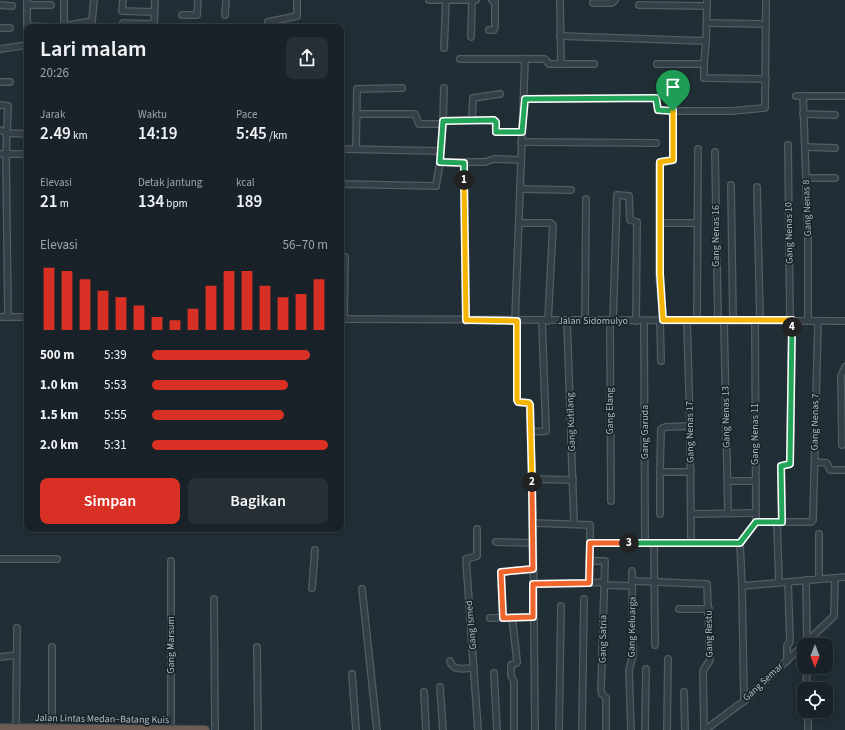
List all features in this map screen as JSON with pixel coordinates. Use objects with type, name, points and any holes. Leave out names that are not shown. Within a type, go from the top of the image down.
[{"type":"highway","name":"Jalan Lintas Medan–Batang Kuis","points":[[4,729],[205,730]]},
{"type":"street","points":[[64,0],[64,24]]},
{"type":"street","points":[[75,24],[92,21],[94,0]]},
{"type":"street","points":[[123,0],[122,11],[154,12]]},
{"type":"street","points":[[123,23],[154,24],[155,0]]},
{"type":"street","points":[[182,16],[197,15],[198,0]]},
{"type":"street","points":[[226,0],[226,15]]},
{"type":"street","points":[[268,22],[296,16],[297,0]]},
{"type":"street","points":[[429,0],[476,0]]},
{"type":"street","points":[[444,48],[446,0]]},
{"type":"street","points":[[471,38],[472,0]]},
{"type":"street","points":[[489,30],[494,30],[495,27],[495,2],[492,0]]},
{"type":"street","points":[[560,0],[561,64]]},
{"type":"street","points":[[593,3],[612,3],[615,0]]},
{"type":"street","points":[[525,99],[656,98],[658,110],[764,109],[766,108],[766,0]]},
{"type":"street","points":[[27,24],[27,3],[51,5]]},
{"type":"street","points":[[639,5],[707,3],[704,78],[766,79]]},
{"type":"street","points":[[0,5],[12,6]]},
{"type":"street","points":[[707,23],[766,24]]},
{"type":"street","points":[[0,28],[10,28]]},
{"type":"street","points":[[560,36],[706,41]]},
{"type":"street","points":[[0,49],[24,45]]},
{"type":"street","points":[[525,59],[525,99],[520,160],[521,189],[516,321],[517,400],[518,402],[530,404],[535,730]]},
{"type":"street","points":[[460,60],[545,59],[549,64],[594,64]]},
{"type":"street","points":[[657,64],[704,64]]},
{"type":"street","points":[[0,82],[10,82]]},
{"type":"street","points":[[356,149],[358,88],[402,88]]},
{"type":"street","points":[[344,184],[436,186],[440,162],[444,88]]},
{"type":"street","points":[[472,120],[473,98],[500,94]]},
{"type":"street","points":[[796,96],[845,96]]},
{"type":"street","name":"Gang Nenas 8","points":[[804,96],[803,114],[806,178],[808,320]]},
{"type":"street","points":[[0,105],[8,106],[7,133],[3,154],[8,316]]},
{"type":"street","points":[[660,361],[662,320],[659,222],[660,162],[673,160],[673,111]]},
{"type":"street","points":[[356,114],[415,114],[419,124],[494,120],[496,122],[496,132],[522,132]]},
{"type":"street","points":[[803,114],[835,115]]},
{"type":"street","points":[[0,130],[7,133],[24,134]]},
{"type":"street","points":[[521,142],[656,143]]},
{"type":"street","name":"Gang Nenas 10","points":[[780,522],[781,466],[790,464],[791,320],[788,145]]},
{"type":"street","points":[[804,147],[835,148]]},
{"type":"street","points":[[344,149],[440,151]]},
{"type":"street","points":[[697,320],[696,223],[698,149]]},
{"type":"street","name":"Gang Nenas 16","points":[[715,152],[718,320]]},
{"type":"street","points":[[3,154],[24,154]]},
{"type":"street","points":[[440,162],[487,162],[494,159],[520,160]]},
{"type":"street","points":[[464,163],[466,320]]},
{"type":"street","points":[[806,178],[835,178]]},
{"type":"street","points":[[731,185],[733,320]]},
{"type":"street","name":"Gang Nenas 11","points":[[756,522],[755,481],[758,320],[757,187]]},
{"type":"street","points":[[521,189],[571,190]]},
{"type":"street","name":"Gang Elang","points":[[611,501],[612,321],[616,196],[629,196],[630,220],[637,222],[636,321]]},
{"type":"street","points":[[585,321],[586,199]]},
{"type":"street","points":[[659,222],[696,223]]},
{"type":"street","points":[[519,223],[553,225],[545,321],[546,431],[531,432]]},
{"type":"street","points":[[344,278],[345,257]]},
{"type":"street","points":[[0,316],[24,317]]},
{"type":"street","name":"Jalan Sidomulyo","points":[[344,319],[516,321],[845,321]]},
{"type":"street","name":"Gang Nenas 17","points":[[687,320],[692,514],[691,543]]},
{"type":"street","name":"Gang Nenas 13","points":[[724,320],[728,513]]},
{"type":"street","name":"Gang Kutilang","points":[[567,321],[574,523]]},
{"type":"street","name":"Gang Garuda","points":[[644,321],[645,543]]},
{"type":"street","name":"Gang Nenas 7","points":[[780,522],[811,522],[813,520],[818,321]]},
{"type":"street","points":[[843,442],[841,376],[845,366]]},
{"type":"street","points":[[660,514],[660,429],[665,427],[690,426]]},
{"type":"street","points":[[814,462],[827,463],[832,470],[845,470]]},
{"type":"street","points":[[660,471],[691,472]]},
{"type":"street","points":[[532,479],[573,480]]},
{"type":"street","points":[[728,481],[755,481]]},
{"type":"street","points":[[692,514],[755,513]]},
{"type":"street","points":[[744,701],[740,543],[756,522],[780,522],[779,583]]},
{"type":"street","points":[[533,523],[574,523],[590,525],[589,583]]},
{"type":"street","name":"Gang Ismed","points":[[477,529],[477,556],[466,559],[478,730]]},
{"type":"street","points":[[819,579],[820,534]]},
{"type":"street","points":[[496,542],[533,543]]},
{"type":"street","points":[[590,543],[740,543]]},
{"type":"street","points":[[654,543],[655,645]]},
{"type":"street","points":[[312,588],[315,550]]},
{"type":"street","points":[[0,559],[56,559]]},
{"type":"street","name":"Gang Marsum","points":[[171,561],[171,730]]},
{"type":"street","name":"Gang Satria","points":[[589,561],[605,561],[601,690],[602,694],[606,698],[606,730]]},
{"type":"street","points":[[503,618],[501,572],[533,569]]},
{"type":"street","name":"Gang Keluarga","points":[[631,730],[629,670],[633,655],[632,571]]},
{"type":"street","points":[[742,586],[845,577]]},
{"type":"street","name":"Gang Semar","points":[[811,638],[835,614],[835,578]]},
{"type":"street","points":[[806,580],[807,638]]},
{"type":"street","points":[[533,584],[604,584],[655,581]]},
{"type":"street","name":"Gang Restu","points":[[655,581],[707,584],[710,660],[703,670],[705,730]]},
{"type":"street","points":[[787,661],[787,647],[790,642],[788,582]]},
{"type":"street","points":[[362,589],[377,730]]},
{"type":"street","points":[[214,599],[215,730]]},
{"type":"street","points":[[582,730],[584,599]]},
{"type":"street","points":[[559,730],[561,606]]},
{"type":"street","points":[[679,609],[709,609]]},
{"type":"street","points":[[490,618],[533,617]]},
{"type":"street","points":[[512,618],[517,661],[517,663],[511,665],[511,676],[514,681],[514,730]]},
{"type":"street","points":[[16,728],[17,628]]},
{"type":"street","points":[[52,647],[52,729]]},
{"type":"street","points":[[257,647],[258,730]]},
{"type":"street","name":"Gang Semar","points":[[705,730],[744,701],[797,652]]},
{"type":"street","points":[[0,657],[17,655]]},
{"type":"street","points":[[667,730],[668,659]]},
{"type":"street","points":[[450,661],[452,666],[455,668],[474,668]]},
{"type":"street","points":[[646,669],[646,730]]},
{"type":"street","points":[[494,673],[497,730]]},
{"type":"street","points":[[352,674],[356,730]]},
{"type":"street","points":[[440,687],[443,730]]},
{"type":"street","points":[[424,692],[426,730]]},
{"type":"street","points":[[684,692],[685,730]]},
{"type":"street","points":[[808,718],[808,730]]},
{"type":"route","points":[[656,98],[657,109],[659,111],[673,111],[673,160],[660,162],[659,228],[663,320],[792,320],[790,464],[781,466],[782,522],[756,522],[740,543],[590,543],[589,583],[533,584],[533,617],[503,618],[500,573],[504,570],[533,569],[530,404],[517,402],[517,321],[466,320],[464,163],[440,162],[443,121],[494,120],[496,122],[496,132],[522,132],[525,99],[656,98]]}]
